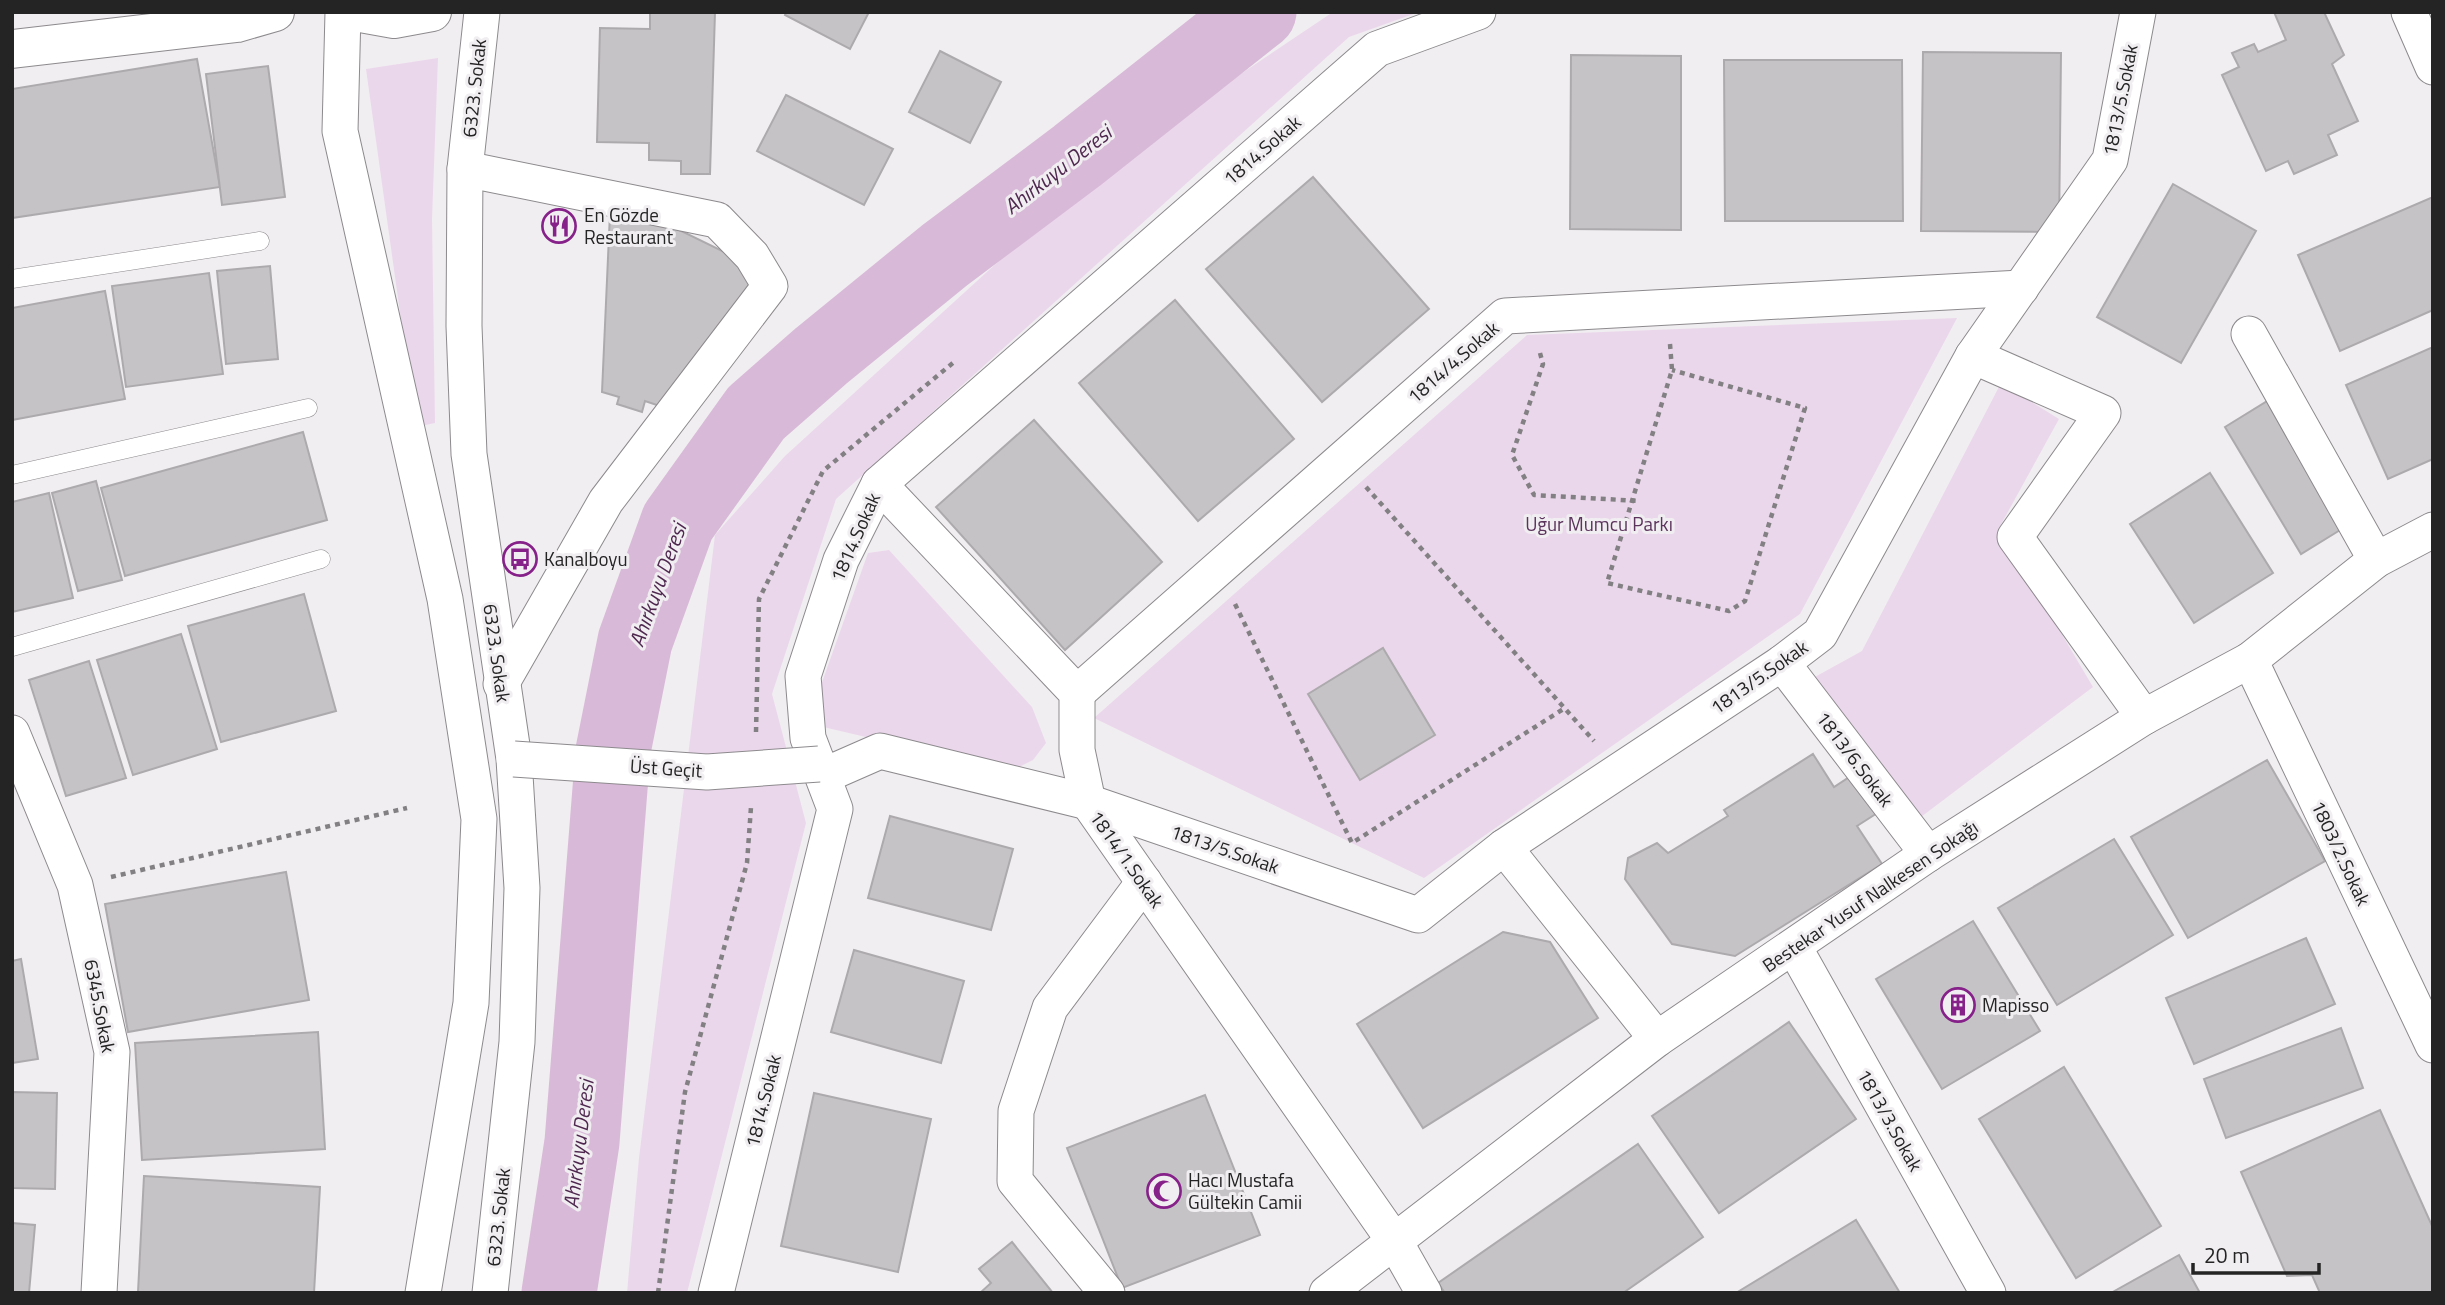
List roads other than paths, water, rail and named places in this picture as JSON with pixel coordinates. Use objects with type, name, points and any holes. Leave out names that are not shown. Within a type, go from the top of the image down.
[{"type":"main road","points":[[12,49],[237,23],[275,12]]},
{"type":"main road","points":[[355,12],[394,19],[432,12]]},
{"type":"street","points":[[343,12],[340,131],[445,599],[479,818],[471,1003],[423,1293]]},
{"type":"street","name":"6323. Sokak","points":[[482,12],[465,169],[464,327],[469,454],[514,759],[522,888],[517,1042],[490,1293]]},
{"type":"street","name":"1814.Sokak","points":[[716,1293],[835,809],[808,738],[803,676],[841,560],[878,484],[1377,49],[1478,12]]},
{"type":"street","name":"1813/5.Sokak","points":[[1088,802],[1419,915],[1504,848],[1782,663],[1820,634],[1973,356],[2110,160],[2137,12]]},
{"type":"street","points":[[2409,12],[2433,67]]},
{"type":"street","points":[[465,169],[717,220],[752,256],[769,286],[606,501],[501,684]]},
{"type":"street","name":"1814/4.Sokak","points":[[1077,693],[1505,316],[2021,288]]},
{"type":"street","points":[[2249,334],[2376,560]]},
{"type":"street","points":[[1973,356],[2103,413],[2015,537],[2144,717]]},
{"type":"street","points":[[878,484],[1077,693]]},
{"type":"street","name":"Bestekar Yusuf Nalkesen Sokağı","points":[[1327,1293],[1657,1039],[1928,854],[2144,717],[2250,660],[2376,560],[2433,530]]},
{"type":"street","name":"1803/2.Sokak","points":[[2250,660],[2433,1045]]},
{"type":"street","name":"1813/6.Sokak","points":[[1782,663],[1928,854]]},
{"type":"street","name":"1814/1.Sokak","points":[[1077,693],[1077,750],[1088,802],[1395,1242],[1424,1293]]},
{"type":"street","name":"6345.Sokak","points":[[12,734],[75,885],[112,1052],[99,1293]]},
{"type":"street","name":"Üst Geçit","points":[[514,759],[707,772],[821,770],[880,751],[1088,802]]},
{"type":"street","points":[[1504,848],[1657,1039]]},
{"type":"street","points":[[1107,1293],[1015,1181],[1016,1111],[1050,1008],[1144,882]]},
{"type":"street","name":"1813/3.Sokak","points":[[1794,947],[1988,1293]]},
{"type":"lane","points":[[12,279],[260,241]]},
{"type":"lane","points":[[12,475],[308,408]]},
{"type":"lane","points":[[12,648],[321,559]]},
{"type":"waterway","name":"Ahırkuyu Deresi","points":[[559,1293],[582,1142],[613,751],[635,641],[678,522],[756,413],[945,255],[1077,156],[1259,12]]},
{"type":"place","name":"En Gözde Restaurant","points":[[559,226]]},
{"type":"place","name":"Kanalboyu","points":[[520,559]]},
{"type":"place","name":"Mapisso","points":[[1958,1005]]},
{"type":"place","name":"Hacı Mustafa Gültekin Camii","points":[[1164,1191]]},
{"type":"park label","name":"Uğur Mumcu Parkı","points":[[1599,524]]}]
